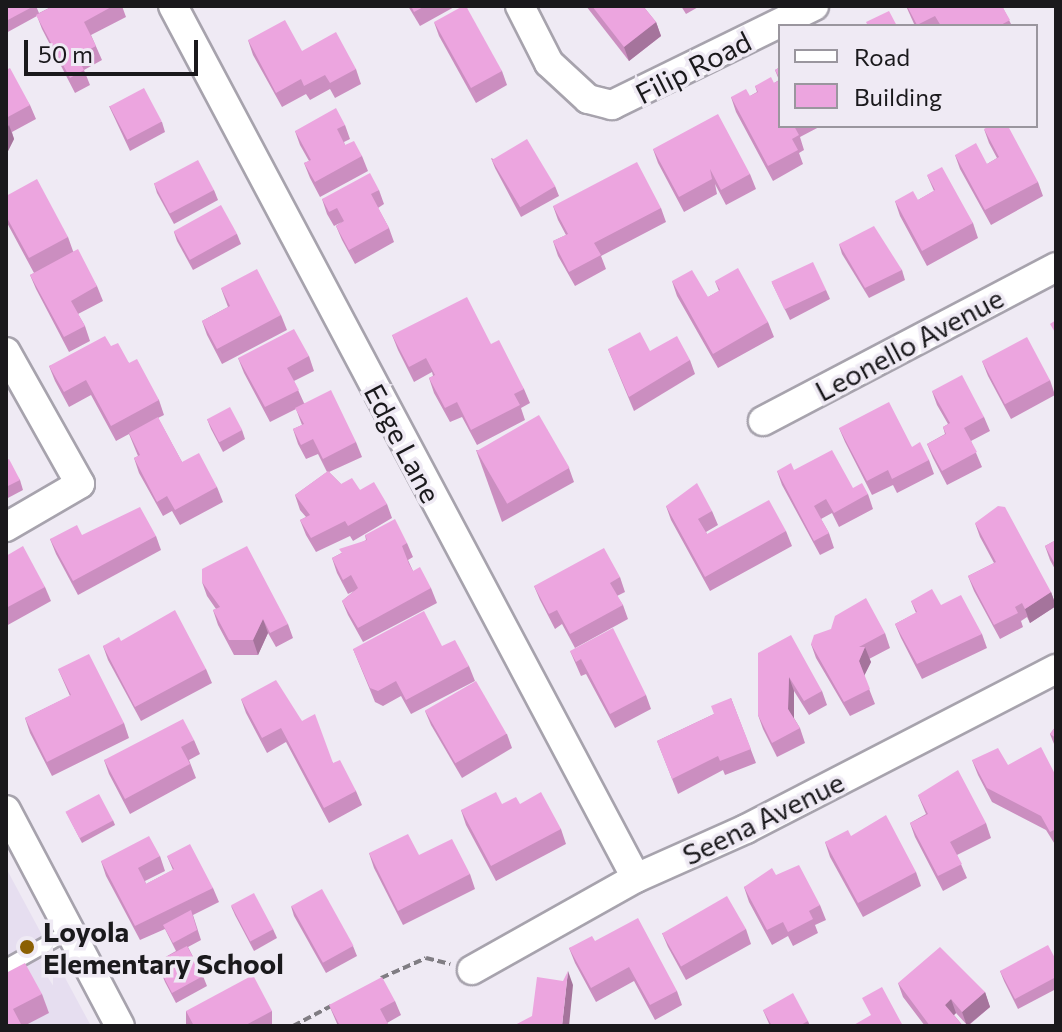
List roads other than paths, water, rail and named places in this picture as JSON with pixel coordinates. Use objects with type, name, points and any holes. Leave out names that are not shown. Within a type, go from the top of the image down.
[{"type":"street","name":"Edge Lane","points":[[173,6],[636,878]]},
{"type":"street","name":"Filip Road","points":[[520,6],[549,63],[588,99],[612,105],[814,6]]},
{"type":"street","name":"Leonello Avenue","points":[[763,421],[1056,267]]},
{"type":"street","points":[[6,352],[80,484],[6,527]]},
{"type":"street","name":"Seena Avenue","points":[[472,970],[636,878],[746,829],[1056,669]]},
{"type":"street","points":[[6,810],[120,1026]]},
{"type":"lane","points":[[6,967],[70,931]]},
{"type":"place","name":"Loyola Elementary School","points":[[27,947]]}]
